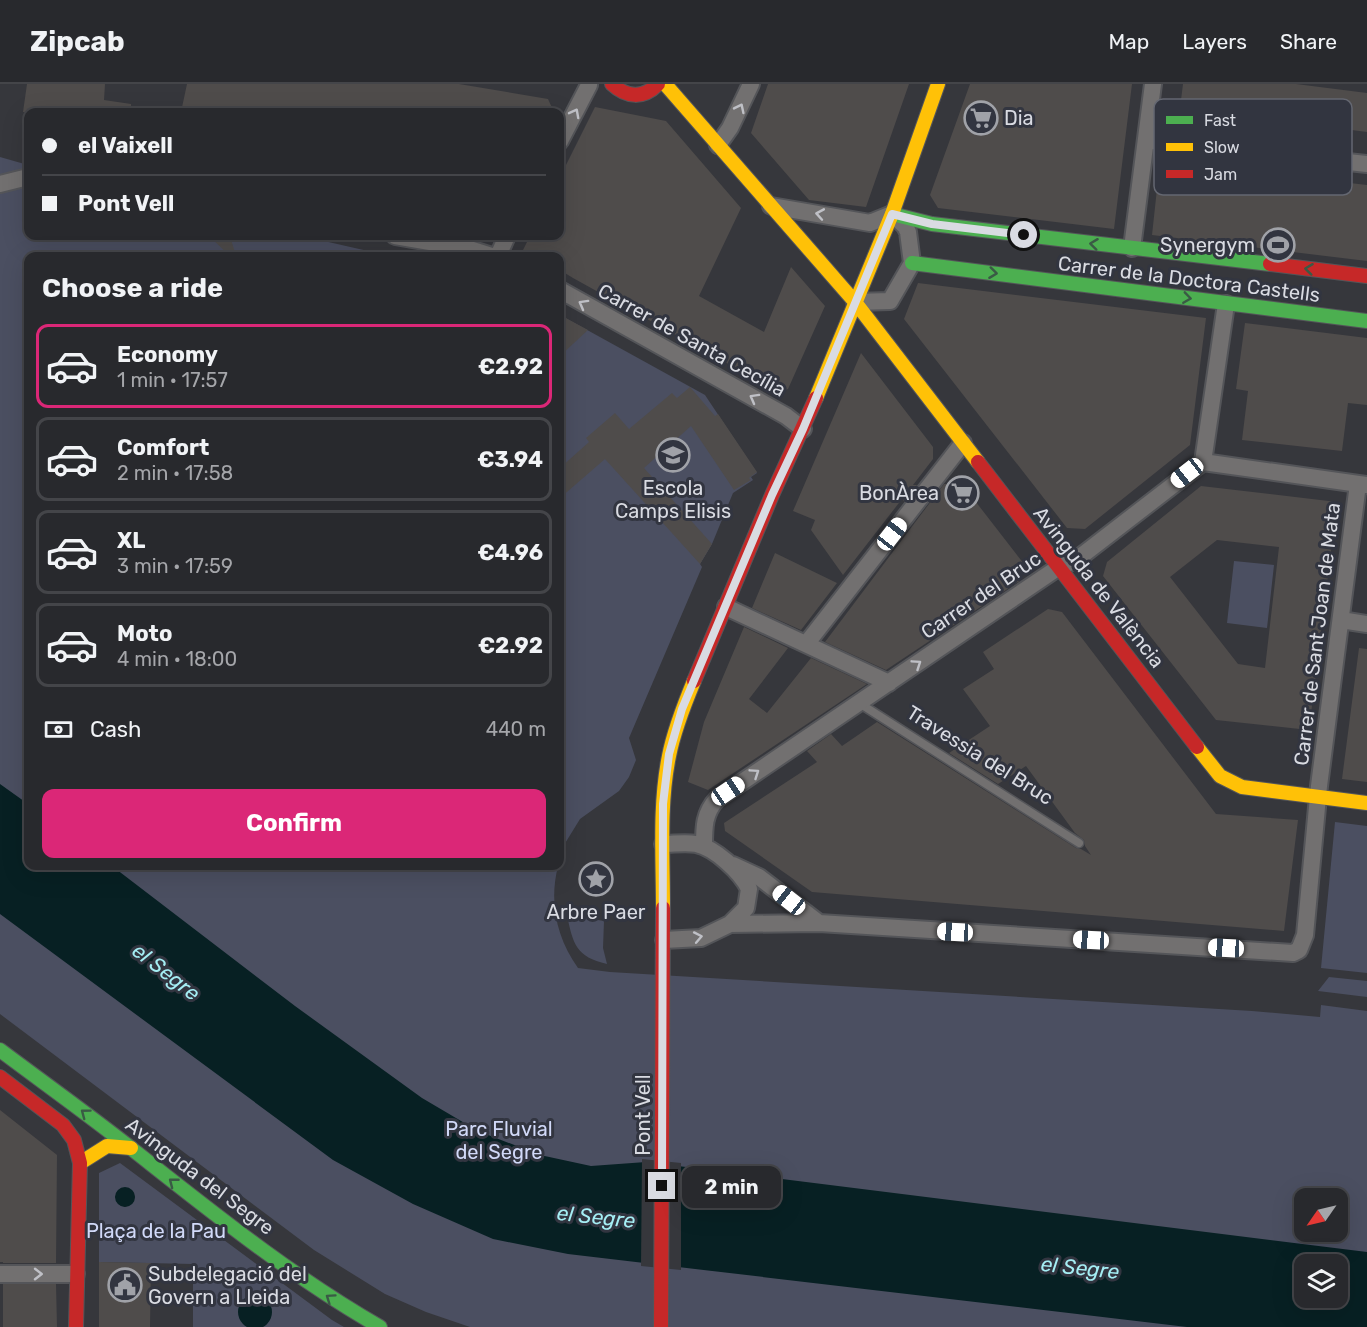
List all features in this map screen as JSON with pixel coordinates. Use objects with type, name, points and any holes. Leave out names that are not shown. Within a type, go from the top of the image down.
[{"type":"street","points":[[564,134],[591,84]]},
{"type":"street","points":[[611,84],[624,94],[638,96],[652,91],[658,84]]},
{"type":"street","name":"Avinguda de València","points":[[665,84],[855,302],[1224,780],[1237,787],[1252,790],[1367,802]]},
{"type":"street","points":[[718,145],[730,128],[751,84]]},
{"type":"street","name":"Pont Vell","points":[[661,1327],[663,804],[669,754],[682,709],[772,495],[803,429],[892,214],[938,84]]},
{"type":"street","points":[[1132,248],[1153,84]]},
{"type":"street","points":[[1146,140],[1154,141]]},
{"type":"street","points":[[1352,162],[1367,164]]},
{"type":"street","points":[[0,172],[24,178]]},
{"type":"street","points":[[0,184],[24,178]]},
{"type":"street","points":[[771,206],[870,223],[892,214],[905,226],[908,232],[912,263],[890,301],[855,302]]},
{"type":"street","name":"Carrer de la Doctora Castells","points":[[892,214],[939,225],[1367,276]]},
{"type":"street","points":[[418,240],[479,252]]},
{"type":"street","name":"Carrer de la Doctora Castells","points":[[912,263],[1367,321]]},
{"type":"street","name":"Carrer de Santa Cecília","points":[[564,293],[786,416],[803,429]]},
{"type":"street","points":[[1226,304],[1203,462],[1362,484]]},
{"type":"street","points":[[807,643],[963,443]]},
{"type":"street","name":"Carrer del Bruc","points":[[704,846],[705,816],[708,808],[717,799],[1059,567],[1076,560],[1203,462]]},
{"type":"street","name":"Carrer de Sant Joan de Mata","points":[[819,923],[1293,953],[1299,950],[1304,941],[1318,798],[1341,620],[1362,484]]},
{"type":"street","points":[[726,607],[889,683]]},
{"type":"street","points":[[1341,620],[1367,624]]},
{"type":"street","points":[[663,844],[693,843],[704,846],[731,864],[759,877],[819,923]]},
{"type":"street","points":[[664,940],[701,938],[730,924],[746,908],[749,889],[731,864]]},
{"type":"street","points":[[730,924],[819,923]]},
{"type":"street","name":"Avinguda del Segre","points":[[0,1050],[290,1270],[336,1302],[380,1327]]},
{"type":"street","points":[[0,1077],[63,1125],[74,1140],[80,1163],[76,1327]]},
{"type":"street","points":[[80,1163],[107,1146],[132,1148]]},
{"type":"street","points":[[0,1274],[76,1274]]},
{"type":"lane","name":"Travessia del Bruc","points":[[859,703],[1079,843]]},
{"type":"green space","name":"Parc Fluvial del Segre","points":[[0,157],[24,164],[24,240],[320,240],[372,252],[24,252],[24,870],[557,870],[554,893],[556,919],[564,944],[578,968],[610,972],[1320,1017],[1321,1005],[1367,1011],[1367,1327],[470,1327],[426,1312],[385,1294],[314,1250],[0,1014]]},
{"type":"green space","points":[[564,317],[705,395],[757,473],[751,477],[753,480],[733,493],[712,544],[700,564],[702,567],[629,738],[636,760],[629,777],[619,791],[580,819],[564,845]]},
{"type":"green space","points":[[1234,561],[1274,565],[1267,628],[1227,623]]},
{"type":"green space","points":[[1335,822],[1367,826],[1367,973],[1321,968]]},
{"type":"green space","points":[[567,915],[604,921],[603,948],[607,964],[582,953],[571,934]]},
{"type":"green space","points":[[1329,977],[1367,981],[1367,997],[1318,991]]},
{"type":"green space","name":"Plaça de la Pau","points":[[120,1163],[344,1327],[262,1327],[267,1324],[246,1326],[248,1327],[193,1327],[193,1264],[99,1262],[99,1173]],"holes":[[[124,1188],[133,1191],[135,1197],[133,1203],[125,1207],[120,1205],[115,1197],[118,1191]]]},
{"type":"water","name":"el Segre","points":[[0,784],[24,801],[24,870],[117,870],[295,1006],[422,1098],[478,1131],[540,1155],[591,1166],[646,1162],[1367,1252],[1367,1327],[1187,1327],[568,1254],[493,1239],[413,1204],[333,1160],[0,914]]},
{"type":"water","points":[[125,1187],[132,1190],[135,1197],[132,1204],[125,1207],[118,1204],[115,1197],[118,1190]]},
{"type":"water","points":[[255,1295],[267,1300],[272,1312],[267,1324],[258,1328],[243,1324],[238,1312],[243,1300]]},
{"type":"pier","points":[[642,1159],[681,1163],[681,1270],[641,1266]]},
{"type":"building","points":[[27,84],[105,84],[104,100],[131,104],[131,108],[24,108],[23,112]]},
{"type":"building","points":[[187,84],[459,84],[548,99],[552,108],[182,108]]},
{"type":"building","points":[[768,84],[909,84],[866,207],[809,200],[751,133]]},
{"type":"building","points":[[970,84],[1132,84],[1114,229],[938,208],[930,195]]},
{"type":"building","points":[[1183,84],[1296,84],[1367,93],[1367,132],[1352,130],[1352,99],[1181,99]]},
{"type":"building","points":[[595,107],[666,121],[741,208],[699,296],[764,332],[791,267],[825,306],[788,389],[779,392],[573,278],[564,272],[564,252],[527,252],[523,250],[528,240],[564,240],[564,169]]},
{"type":"building","points":[[1352,183],[1367,185],[1367,261],[1152,235],[1156,195],[1352,195]]},
{"type":"building","points":[[213,240],[231,240],[235,252],[226,252]]},
{"type":"building","points":[[918,283],[1206,318],[1190,445],[1085,529],[1067,528],[904,319]]},
{"type":"building","points":[[564,317],[588,330],[564,352]]},
{"type":"building","points":[[1245,323],[1367,338],[1367,405],[1348,403],[1342,451],[1242,440],[1248,391],[1236,389]]},
{"type":"building","points":[[861,353],[933,447],[933,459],[913,485],[917,485],[904,501],[902,499],[843,575],[811,530],[815,520],[793,511]]},
{"type":"building","points":[[690,387],[715,416],[718,414],[757,472],[749,478],[751,480],[734,490],[691,426],[644,468],[712,544],[700,564],[605,459],[564,495],[564,464],[589,442],[586,438],[615,413],[629,429],[672,393],[677,398]]},
{"type":"building","points":[[944,484],[962,484],[1024,564],[1021,580],[886,670],[825,642]]},
{"type":"building","points":[[1201,486],[1337,502],[1309,730],[1216,720],[1103,576],[1107,562]],"holes":[[[1217,540],[1279,547],[1265,668],[1238,664],[1170,577]]]},
{"type":"building","points":[[775,553],[837,583],[801,630],[752,608]]},
{"type":"building","points":[[1048,609],[1062,612],[1216,814],[1298,820],[1284,931],[812,892],[725,831],[724,823],[817,762],[807,751],[831,734],[842,746],[877,722],[1076,848],[1091,855],[1084,840],[1075,833],[1026,766],[998,784],[949,753],[990,726],[963,689],[994,669],[983,652]]},
{"type":"building","points":[[744,627],[788,648],[749,699],[767,713],[811,658],[867,684],[708,790],[688,782],[704,722]]},
{"type":"building","points":[[1359,648],[1367,649],[1367,782],[1342,779]]},
{"type":"building","points":[[0,1110],[57,1155],[56,1263],[0,1262]]},
{"type":"building","name":"Subdelegació del Govern a Lleida","points":[[99,1262],[151,1263],[150,1327],[99,1327]]},
{"type":"building","points":[[3,1284],[56,1284],[57,1327],[3,1327]]},
{"type":"traffic: fast","points":[[892,214],[932,224],[1270,264]]},
{"type":"traffic: fast","points":[[912,263],[1367,321]]},
{"type":"traffic: fast","points":[[0,1050],[284,1265],[380,1327]]},
{"type":"traffic: slow","points":[[665,84],[855,302],[978,462]]},
{"type":"traffic: slow","points":[[816,398],[892,214],[938,84]]},
{"type":"traffic: slow","points":[[663,908],[662,831],[666,775],[676,727],[694,681]]},
{"type":"traffic: slow","points":[[1197,747],[1220,776],[1242,787],[1367,803]]},
{"type":"traffic: slow","points":[[80,1163],[107,1146],[131,1148]]},
{"type":"traffic: jam","points":[[612,84],[623,92],[635,95],[647,92],[658,84]]},
{"type":"traffic: jam","points":[[1270,264],[1367,276]]},
{"type":"traffic: jam","points":[[694,681],[772,495],[816,398]]},
{"type":"traffic: jam","points":[[978,462],[1197,747]]},
{"type":"traffic: jam","points":[[661,1327],[663,908]]},
{"type":"traffic: jam","points":[[0,1077],[63,1125],[74,1140],[80,1163],[76,1327]]},
{"type":"place","name":"Dia","points":[[981,118]]},
{"type":"place","name":"Synergym","points":[[1278,245]]},
{"type":"place","name":"Escola Camps Elisis","points":[[673,455]]},
{"type":"place","name":"BonÀrea","points":[[962,493]]},
{"type":"place","name":"Arbre Paer","points":[[596,879]]},
{"type":"place","name":"Subdelegació del Govern a Lleida","points":[[125,1285]]},
{"type":"route","points":[[662,1186],[663,804],[669,754],[682,709],[772,495],[803,429],[892,214],[932,224],[1024,235]]}]
